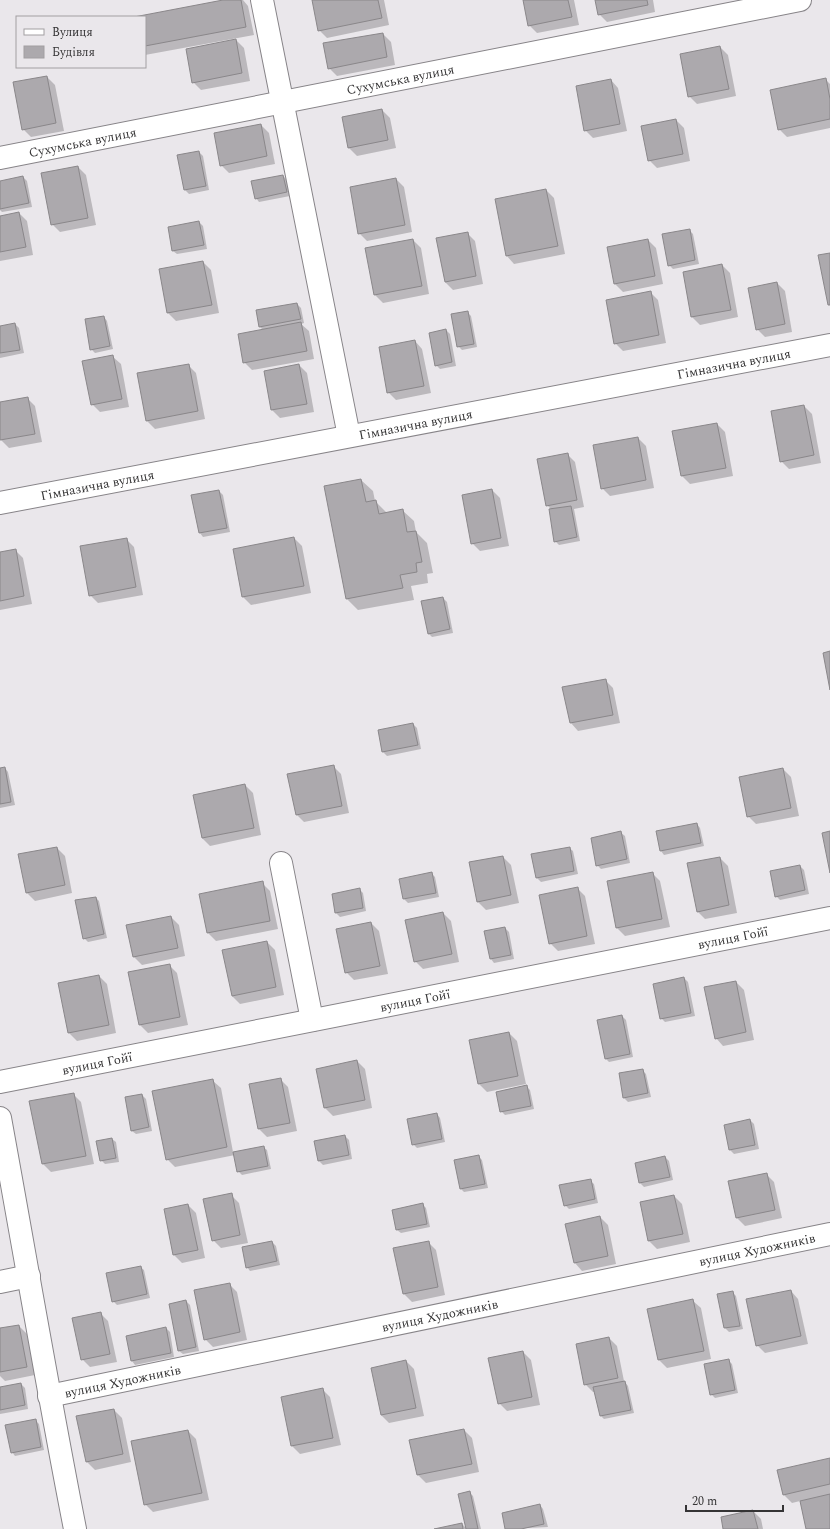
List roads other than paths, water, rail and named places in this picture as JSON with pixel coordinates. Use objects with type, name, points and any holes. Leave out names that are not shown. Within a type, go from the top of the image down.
[{"type":"street","points":[[262,0],[349,436]]},
{"type":"street","name":"Сухумська вулиця","points":[[0,158],[800,0]]},
{"type":"street","name":"Гімназична вулиця","points":[[0,503],[830,345]]},
{"type":"street","points":[[282,863],[312,1020]]},
{"type":"street","name":"вулиця Гойї","points":[[0,1082],[830,918]]},
{"type":"street","points":[[0,1118],[30,1276],[49,1396],[74,1529]]},
{"type":"street","name":"вулиця Художників","points":[[49,1396],[830,1234]]},
{"type":"street","points":[[0,1282],[30,1276]]}]
